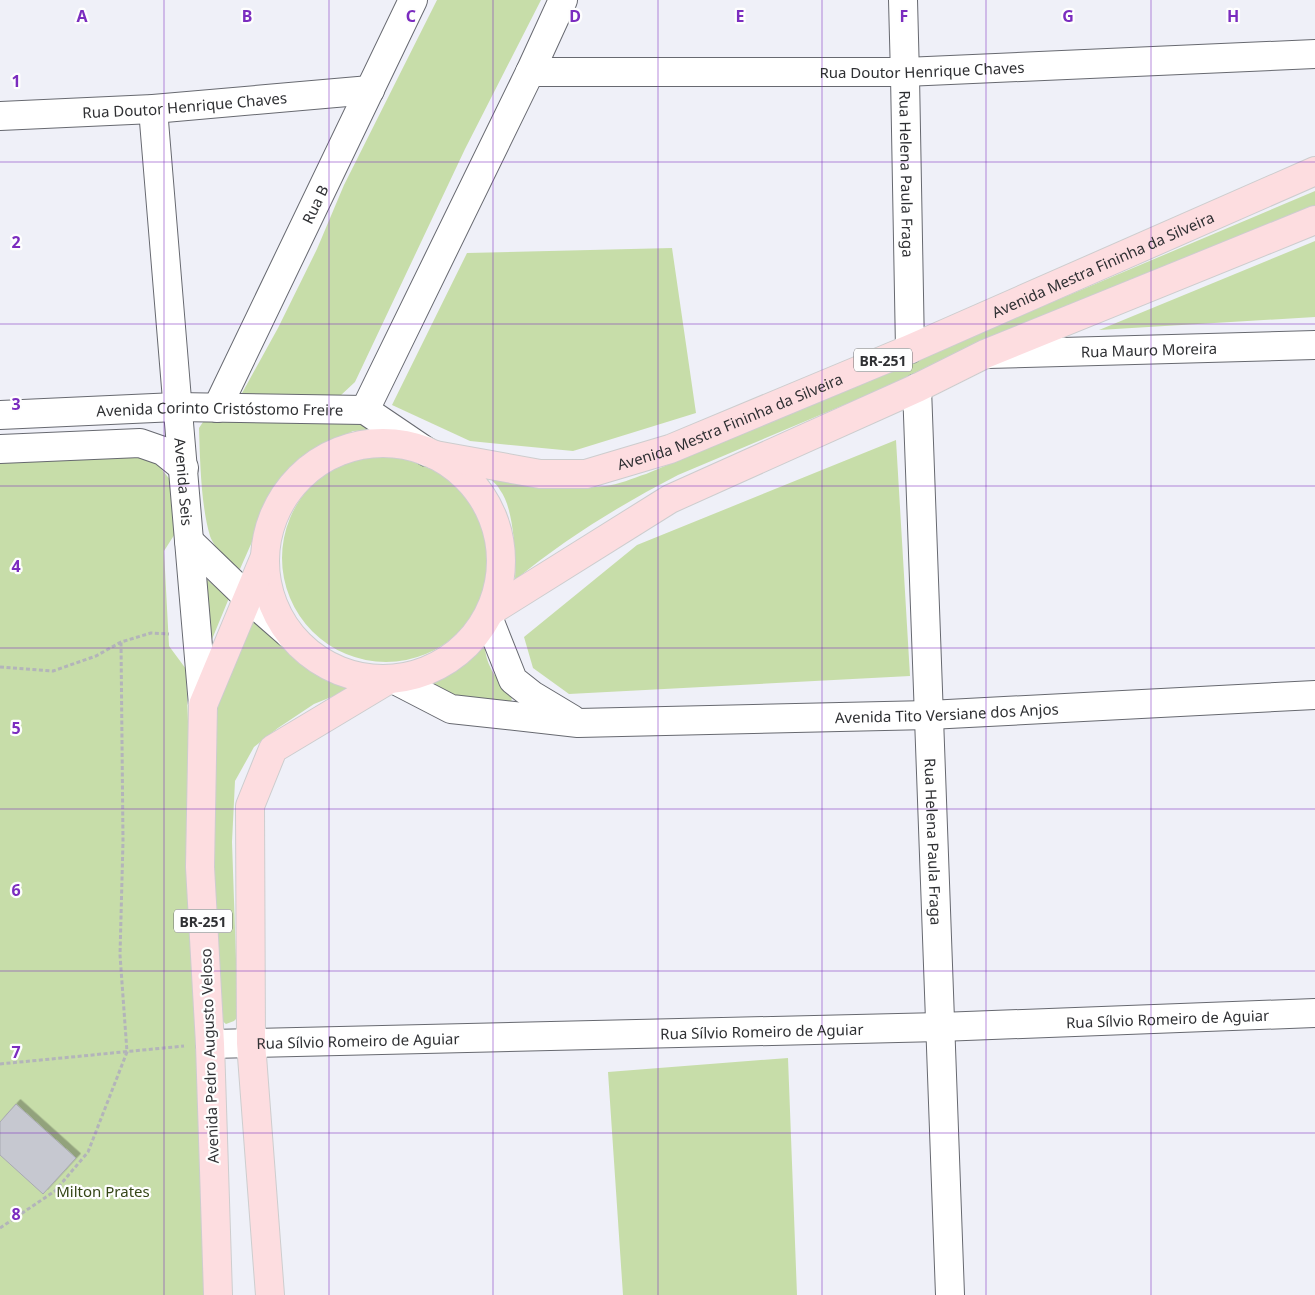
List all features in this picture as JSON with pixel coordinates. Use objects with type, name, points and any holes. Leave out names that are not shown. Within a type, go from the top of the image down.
[{"type":"main road","name":"Avenida Mestra Fininha da Silveira","points":[[431,453],[540,474],[586,474],[670,449],[910,349],[1315,171]]},
{"type":"main road","name":"BR-251","points":[[489,614],[670,499],[917,388],[985,354],[1315,220]]},
{"type":"main road","points":[[398,443],[431,453],[465,476],[488,505],[500,539],[501,576],[489,614],[474,639],[449,660],[420,674],[391,680],[350,676],[316,659],[288,633],[270,598],[264,559],[271,520],[291,485],[321,459],[358,444],[398,443]]},
{"type":"main road","name":"Avenida Pedro Augusto Veloso","points":[[218,1295],[210,1044],[200,867],[203,705],[264,559]]},
{"type":"main road","name":"BR-251","points":[[270,1295],[251,1043],[250,806],[273,749],[391,680]]},
{"type":"street","name":"Rua B","points":[[217,408],[414,0]]},
{"type":"street","points":[[365,410],[564,0]]},
{"type":"street","name":"Rua Helena Paula Fraga","points":[[903,0],[910,349]]},
{"type":"street","name":"Rua Doutor Henrique Chaves","points":[[530,72],[905,72],[1315,54]]},
{"type":"street","name":"Rua Doutor Henrique Chaves","points":[[0,116],[153,109],[370,90]]},
{"type":"street","name":"Avenida Seis","points":[[153,109],[176,407],[184,468],[203,705]]},
{"type":"street","name":"Rua Mauro Moreira","points":[[985,354],[1315,345]]},
{"type":"street","name":"Rua Helena Paula Fraga","points":[[917,388],[950,1295]]},
{"type":"street","name":"Avenida Corinto Cristóstomo Freire","points":[[0,415],[176,407],[365,410],[431,453]]},
{"type":"street","points":[[0,449],[140,443],[163,451],[184,468]]},
{"type":"street","points":[[189,541],[248,598],[288,633]]},
{"type":"street","points":[[489,614],[513,680],[532,695],[578,722]]},
{"type":"street","name":"Avenida Tito Versiane dos Anjos","points":[[391,680],[451,709],[578,722],[929,715],[1315,695]]},
{"type":"street","name":"Rua Sílvio Romeiro de Aguiar","points":[[210,1044],[940,1027],[1315,1012]]},
{"type":"path","points":[[0,667],[53,671],[96,656],[121,642],[151,633],[197,635]]},
{"type":"path","points":[[0,1228],[55,1191],[88,1152],[127,1052],[120,954],[123,841],[121,642]]},
{"type":"path","points":[[0,1064],[210,1044]]},
{"type":"green space","points":[[437,0],[541,0],[465,149],[355,382],[340,396],[241,395],[278,328],[317,249],[344,185]]},
{"type":"green space","points":[[1315,191],[1315,206],[678,475],[594,523],[515,580],[514,546],[508,508],[499,488],[486,475],[531,484],[575,488],[605,486],[626,481]]},
{"type":"green space","points":[[1315,241],[1315,317],[1099,330]]},
{"type":"green space","points":[[672,248],[696,413],[573,451],[470,441],[392,405],[467,253]]},
{"type":"green space","points":[[357,415],[378,430],[353,431],[300,458],[284,475],[273,494],[240,569],[231,564],[215,545],[207,524],[202,483],[199,428],[205,419]]},
{"type":"green space","points":[[896,440],[910,676],[569,694],[533,668],[524,637],[637,545]]},
{"type":"green space","name":"Milton Prates","points":[[128,452],[153,458],[171,481],[178,529],[164,551],[169,646],[186,669],[210,1295],[0,1295],[0,457]]},
{"type":"green space","points":[[376,454],[396,454],[416,458],[435,466],[460,484],[473,500],[482,518],[490,548],[486,588],[482,598],[473,616],[460,632],[444,645],[416,658],[396,662],[376,662],[356,658],[337,650],[320,639],[305,624],[294,607],[286,588],[282,568],[282,548],[286,528],[294,509],[305,492],[320,477],[337,466],[356,458]]},
{"type":"green space","points":[[205,578],[229,598],[208,649]]},
{"type":"green space","points":[[254,617],[280,645],[312,671],[337,683],[361,685],[314,704],[278,728],[254,747],[235,781],[232,842],[238,1017],[226,1024],[215,1011],[212,717]]},
{"type":"green space","points":[[485,638],[488,662],[495,676],[512,695],[511,706],[455,699],[414,686],[435,678],[453,667],[470,654]]},
{"type":"green space","points":[[788,1058],[797,1295],[623,1295],[608,1072]]},
{"type":"building","points":[[16,1104],[76,1158],[43,1194],[0,1155],[0,1122]]}]
